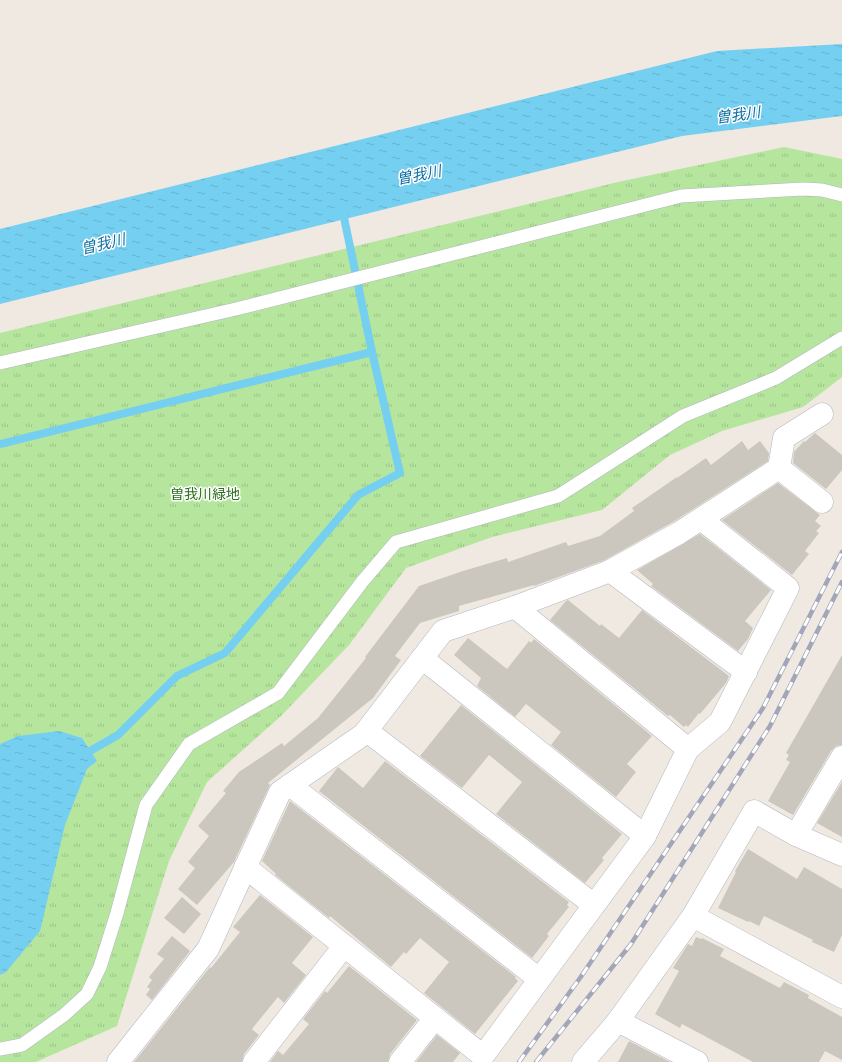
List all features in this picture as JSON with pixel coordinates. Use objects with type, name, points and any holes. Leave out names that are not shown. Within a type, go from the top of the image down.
[{"type":"street","points":[[118,1062],[208,949],[280,792],[364,734],[444,631],[515,607],[610,571],[680,533],[779,468],[784,438],[822,414]]},
{"type":"street","points":[[779,468],[822,502]]},
{"type":"street","points":[[245,867],[483,1056],[645,836],[688,748],[720,722],[788,588],[701,519]]},
{"type":"street","points":[[610,571],[746,672]]},
{"type":"street","points":[[515,607],[688,748]]},
{"type":"street","points":[[422,658],[645,836]]},
{"type":"street","points":[[367,731],[594,905]]},
{"type":"street","points":[[796,835],[842,757]]},
{"type":"street","points":[[290,785],[539,979]]},
{"type":"street","points":[[583,1062],[618,1021],[693,916],[754,811],[796,835],[842,855]]},
{"type":"street","points":[[693,916],[842,997]]},
{"type":"street","points":[[254,1062],[344,946]]},
{"type":"street","points":[[400,1062],[435,1018]]},
{"type":"street","points":[[618,1021],[698,1062]]},
{"type":"lane","points":[[0,363],[236,309],[681,196],[803,188],[822,190],[842,196]]},
{"type":"lane","points":[[0,1049],[22,1045],[64,1015],[87,994],[100,967],[146,805],[189,744],[278,693],[362,582],[396,542],[558,496],[683,416],[776,378],[842,338]]},
{"type":"green space","name":"曽我川緑地","points":[[784,147],[842,159],[842,377],[803,407],[722,431],[670,455],[602,510],[492,537],[406,568],[349,645],[281,716],[207,782],[169,861],[117,1026],[36,1062],[0,1062],[0,333],[618,182]]},
{"type":"water","name":"曽我川","points":[[842,44],[842,116],[682,136],[0,304],[0,229],[717,51]]},
{"type":"water","points":[[59,731],[82,738],[97,761],[87,769],[65,825],[40,931],[6,972],[0,975],[0,744],[18,736]]},
{"type":"building","points":[[815,433],[842,455],[842,470],[826,489],[793,463],[794,452],[804,441],[805,442]]},
{"type":"building","points":[[742,441],[748,450],[760,441],[769,453],[768,461],[673,522],[605,560],[534,586],[459,606],[459,611],[420,623],[395,656],[401,660],[373,698],[268,783],[270,785],[234,862],[197,905],[178,889],[195,868],[188,862],[209,836],[198,826],[226,793],[223,791],[239,772],[282,743],[284,746],[318,718],[366,658],[365,657],[419,586],[507,558],[508,562],[566,542],[568,546],[600,536],[634,511],[632,508],[677,477],[706,458],[711,465]]},
{"type":"building","points":[[778,483],[820,515],[815,521],[821,526],[816,531],[819,533],[805,551],[809,554],[792,575],[722,520]]},
{"type":"building","points":[[700,534],[771,590],[745,621],[753,628],[748,639],[738,651],[651,586],[653,584],[637,570]]},
{"type":"building","points":[[568,600],[600,626],[601,624],[619,638],[642,610],[729,676],[726,683],[688,727],[686,725],[684,727],[670,715],[668,716],[550,620]]},
{"type":"building","points":[[468,638],[507,669],[529,641],[531,643],[534,639],[652,736],[627,764],[636,772],[616,797],[551,745],[561,732],[526,704],[515,717],[477,686],[481,678],[454,655]]},
{"type":"building","points":[[842,655],[842,745],[836,746],[831,751],[793,815],[768,801],[790,762],[786,760],[789,755],[786,753]]},
{"type":"building","points":[[461,705],[622,834],[602,858],[604,860],[585,883],[496,814],[522,782],[489,755],[462,788],[420,756]]},
{"type":"building","points":[[385,761],[569,902],[567,905],[569,907],[547,934],[549,936],[532,958],[319,791],[338,767],[363,788]]},
{"type":"building","points":[[842,782],[842,837],[817,823]]},
{"type":"building","points":[[290,801],[516,977],[515,978],[518,981],[475,1034],[424,993],[449,962],[420,938],[406,954],[404,952],[391,967],[330,916],[329,918],[275,875],[276,874],[262,861]]},
{"type":"building","points":[[748,849],[797,879],[804,867],[842,889],[842,935],[834,952],[764,916],[759,926],[718,908],[736,872],[735,871]]},
{"type":"building","points":[[260,895],[313,937],[292,963],[306,975],[284,1003],[278,997],[252,1029],[259,1035],[244,1054],[242,1062],[134,1062],[240,932],[233,927]]},
{"type":"building","points":[[182,897],[201,914],[184,934],[164,918]]},
{"type":"building","points":[[172,936],[190,951],[152,1000],[146,995],[150,989],[147,987],[152,980],[149,977],[164,959],[157,954]]},
{"type":"building","points":[[696,937],[702,938],[724,949],[720,956],[780,988],[784,982],[809,995],[808,998],[842,1017],[842,1060],[825,1051],[819,1062],[753,1062],[682,1024],[680,1028],[655,1014],[679,971],[673,968],[688,944],[692,946]]},
{"type":"building","points":[[349,966],[417,1020],[390,1054],[388,1062],[270,1062],[278,1051],[283,1055],[309,1024],[303,1019],[325,991],[327,993]]},
{"type":"building","points":[[437,1035],[460,1053],[453,1062],[416,1062]]},
{"type":"building","points":[[629,1041],[670,1062],[618,1062]]},
{"type":"waterway","points":[[342,208],[372,352]]},
{"type":"waterway","points":[[0,444],[372,352],[400,473],[358,495],[225,653],[177,676],[118,735],[90,751]]},
{"type":"railway","points":[[519,1062],[580,978],[763,708],[842,552]]},
{"type":"railway","points":[[536,1062],[631,944],[770,726],[842,582]]}]
